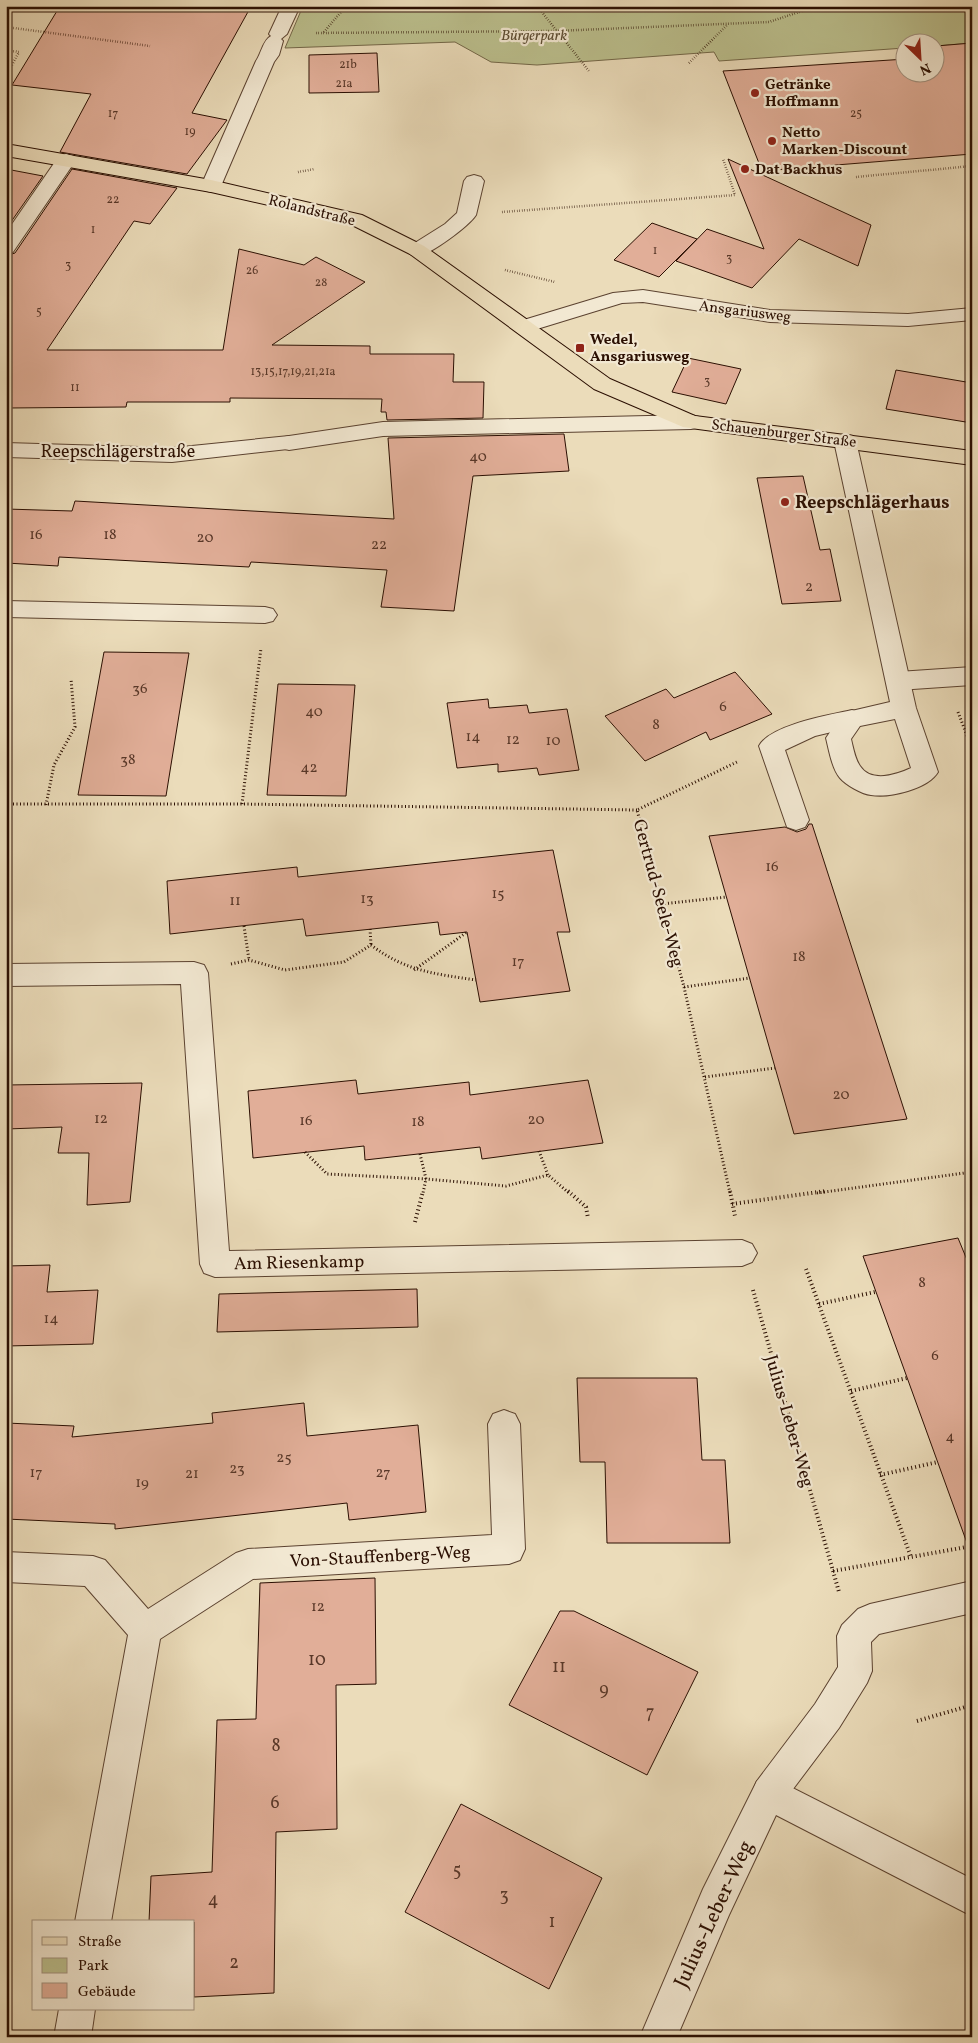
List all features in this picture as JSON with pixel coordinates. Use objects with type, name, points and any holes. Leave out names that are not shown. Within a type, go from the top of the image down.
[{"type":"main road","name":"Rolandstraße","points":[[6,150],[210,186],[355,219],[417,250],[602,384]]},
{"type":"main road","name":"Schauenburger Straße","points":[[602,384],[691,422],[972,458]]},
{"type":"street","points":[[210,186],[264,61],[270,55],[291,6]]},
{"type":"street","points":[[6,248],[66,160]]},
{"type":"street","points":[[417,250],[452,228],[466,215],[474,181]]},
{"type":"street","name":"Ansgariusweg","points":[[524,327],[620,297],[643,296],[770,316],[908,320],[972,314]]},
{"type":"street","name":"Reepschlägerstraße","points":[[6,450],[172,455],[383,429],[691,422]]},
{"type":"street","points":[[845,441],[904,708],[925,772],[901,784],[871,786],[849,772],[838,738],[852,719]]},
{"type":"street","points":[[6,609],[265,616]]},
{"type":"street","points":[[898,681],[972,676]]},
{"type":"street","points":[[796,820],[771,746],[808,728],[904,708]]},
{"type":"street","points":[[6,975],[194,973]]},
{"type":"street","name":"Am Riesenkamp","points":[[194,973],[215,1264],[742,1253]]},
{"type":"street","name":"Von-Stauffenberg-Weg","points":[[145,1630],[248,1564],[509,1549],[504,1424]]},
{"type":"street","points":[[6,1567],[93,1571],[145,1630],[93,1920]]},
{"type":"street","points":[[854,1636],[870,1620],[972,1597]]},
{"type":"street","name":"Julius-Leber-Weg","points":[[658,2037],[716,1902],[769,1793],[827,1716],[855,1671],[854,1636]]},
{"type":"street","points":[[769,1793],[972,1898]]},
{"type":"street","points":[[72,2037],[77,2010]]},
{"type":"path","points":[[323,33],[346,6]]},
{"type":"path","points":[[537,6],[555,31],[589,71]]},
{"type":"path","points":[[276,38],[323,33],[555,31],[769,22],[818,6]]},
{"type":"path","points":[[944,6],[972,11]]},
{"type":"path","points":[[689,63],[727,24]]},
{"type":"path","points":[[6,27],[150,46]]},
{"type":"path","points":[[6,50],[19,52],[6,76]]},
{"type":"path","points":[[466,215],[735,195],[723,158]]},
{"type":"path","points":[[856,177],[972,166]]},
{"type":"path","points":[[504,270],[620,297]]},
{"type":"path","points":[[242,804],[265,616]]},
{"type":"path","points":[[46,805],[54,765],[75,727],[71,679]]},
{"type":"path","name":"Gertrud-Seele-Weg","points":[[732,1204],[684,987],[637,810],[771,746]]},
{"type":"path","points":[[6,804],[242,804],[637,810]]},
{"type":"path","points":[[661,904],[726,897]]},
{"type":"path","points":[[244,926],[249,960]]},
{"type":"path","points":[[370,930],[371,945],[388,959],[414,970],[476,980]]},
{"type":"path","points":[[414,970],[467,932]]},
{"type":"path","points":[[194,973],[249,960],[285,970],[344,962],[371,945]]},
{"type":"path","points":[[684,987],[750,978]]},
{"type":"path","points":[[705,1077],[775,1068]]},
{"type":"path","points":[[539,1151],[548,1175],[586,1207],[597,1256]]},
{"type":"path","points":[[305,1152],[327,1174],[426,1179],[506,1186],[548,1175]]},
{"type":"path","points":[[420,1154],[426,1179]]},
{"type":"path","points":[[732,1204],[972,1172]]},
{"type":"path","name":"Julius-Leber-Weg","points":[[732,1204],[742,1253],[833,1571],[854,1636]]},
{"type":"path","points":[[806,1269],[910,1557]]},
{"type":"path","points":[[819,1304],[875,1292]]},
{"type":"path","points":[[851,1391],[907,1378]]},
{"type":"path","points":[[880,1475],[938,1462]]},
{"type":"path","points":[[833,1571],[972,1546]]},
{"type":"path","points":[[917,1720],[972,1705]]},
{"type":"green space","name":"Bürgerpark","points":[[303,6],[972,6],[972,43],[946,45],[946,32],[896,32],[896,49],[719,61],[714,52],[537,65],[491,62],[455,42],[285,48]]},
{"type":"building","points":[[60,6],[215,6],[249,10],[192,113],[227,120],[187,174],[60,152],[91,94],[12,85]]},
{"type":"building","points":[[972,43],[972,154],[762,171],[723,71],[896,60],[896,82],[946,82],[946,45]]},
{"type":"building","points":[[377,53],[379,92],[309,93],[309,55]]},
{"type":"building","points":[[728,159],[871,225],[858,266],[799,239],[752,288],[676,261],[707,229],[764,249]]},
{"type":"building","points":[[6,169],[43,176],[6,229]]},
{"type":"building","points":[[72,169],[177,188],[150,224],[134,221],[47,350],[223,350],[239,249],[304,265],[316,257],[365,282],[272,345],[370,346],[370,354],[454,354],[453,382],[484,382],[483,418],[387,420],[386,412],[381,412],[382,399],[230,398],[230,402],[127,402],[126,407],[8,408],[6,411],[6,256],[15,253]]},
{"type":"building","points":[[652,223],[697,239],[659,277],[614,260]]},
{"type":"building","points":[[688,358],[741,369],[726,404],[672,392]]},
{"type":"building","points":[[896,370],[972,383],[972,423],[886,409]]},
{"type":"building","points":[[564,434],[569,471],[473,476],[454,611],[381,607],[387,570],[251,562],[249,567],[59,557],[58,566],[6,563],[6,509],[72,511],[75,501],[394,519],[388,438]]},
{"type":"building","points":[[803,476],[820,550],[830,549],[841,601],[782,604],[757,478]]},
{"type":"building","points":[[104,652],[189,653],[166,796],[78,795]]},
{"type":"building","points":[[735,672],[772,714],[710,740],[706,732],[645,761],[605,716],[666,689],[674,698]]},
{"type":"building","points":[[278,684],[355,685],[346,796],[267,795]]},
{"type":"building","points":[[488,699],[489,708],[527,705],[529,713],[567,709],[579,770],[539,775],[537,768],[498,772],[498,764],[457,768],[447,703]]},
{"type":"building","points":[[809,824],[812,824],[907,1119],[794,1134],[709,836],[785,827],[797,832],[806,829]]},
{"type":"building","points":[[553,850],[570,932],[557,932],[570,991],[480,1002],[467,932],[440,935],[438,922],[306,936],[303,919],[170,934],[167,881],[297,867],[298,877]]},
{"type":"building","points":[[356,1080],[358,1094],[469,1082],[470,1095],[588,1080],[603,1143],[482,1159],[480,1147],[365,1160],[364,1146],[253,1158],[248,1091]]},
{"type":"building","points":[[142,1083],[130,1202],[87,1205],[89,1153],[58,1153],[62,1127],[6,1129],[6,1085]]},
{"type":"building","points":[[958,1238],[972,1272],[972,1543],[967,1543],[863,1256]]},
{"type":"building","points":[[50,1265],[47,1292],[98,1290],[93,1344],[6,1346],[6,1266]]},
{"type":"building","points":[[417,1289],[418,1327],[217,1332],[219,1294]]},
{"type":"building","points":[[577,1378],[697,1378],[702,1460],[725,1460],[730,1543],[607,1543],[605,1462],[580,1462]]},
{"type":"building","points":[[304,1403],[307,1436],[418,1425],[426,1512],[349,1520],[347,1503],[115,1529],[115,1524],[6,1519],[6,1423],[74,1426],[72,1437],[213,1423],[212,1413]]},
{"type":"building","points":[[375,1578],[376,1684],[336,1685],[337,1829],[276,1832],[274,1993],[195,1997],[195,1920],[149,1920],[151,1876],[212,1872],[217,1720],[256,1719],[260,1583]]},
{"type":"building","points":[[560,1611],[574,1611],[698,1672],[647,1775],[509,1705]]},
{"type":"building","points":[[461,1804],[602,1878],[549,1989],[405,1912]]},
{"type":"place","name":"Getränke Hoffmann","points":[[755,93]]},
{"type":"place","name":"Netto Marken-Discount","points":[[772,141]]},
{"type":"place","name":"Dat Backhus","points":[[745,169]]},
{"type":"place","name":"Wedel, Ansgariusweg","points":[[580,348]]},
{"type":"place","name":"Reepschlägerhaus","points":[[785,502]]}]
